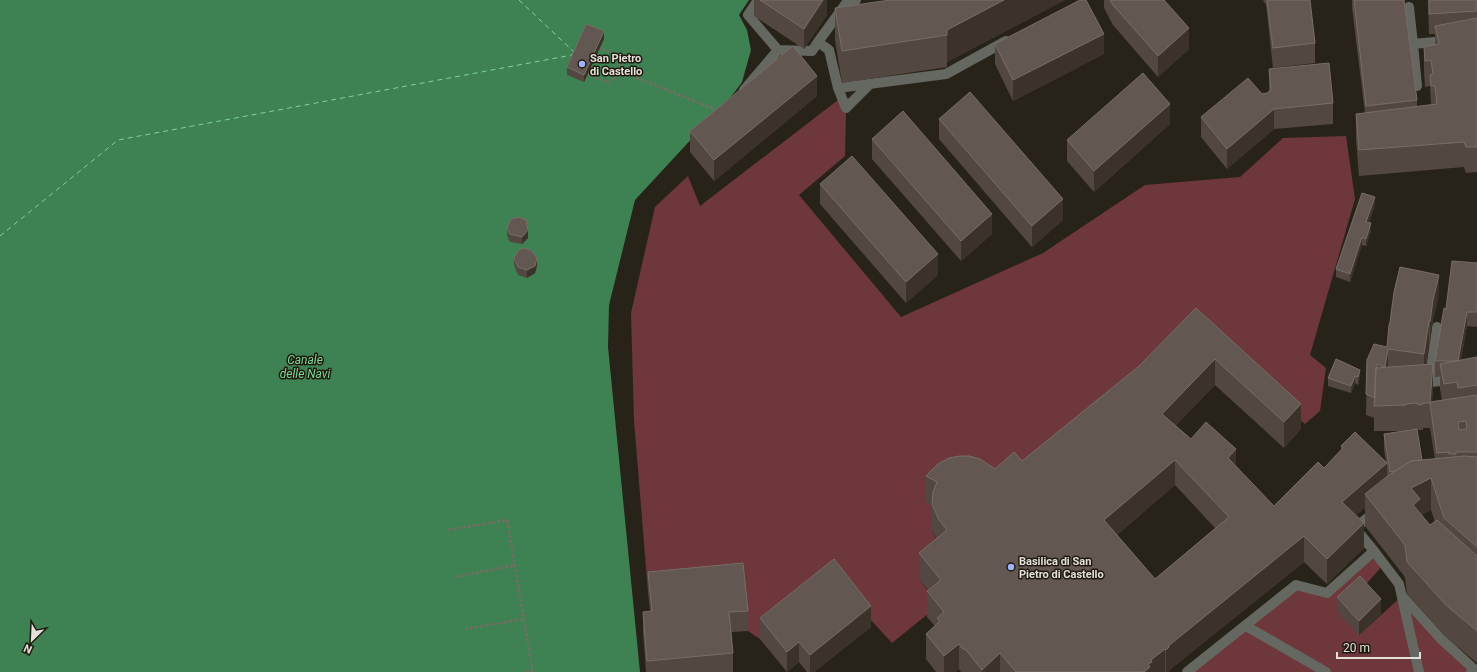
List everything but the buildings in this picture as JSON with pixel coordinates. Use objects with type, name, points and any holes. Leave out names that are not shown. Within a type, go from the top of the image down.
[{"type":"street","points":[[758,0],[748,15],[778,50],[812,52],[847,2],[856,0]]},
{"type":"street","points":[[1409,7],[1417,86]]},
{"type":"street","points":[[838,88],[946,74],[1014,37]]},
{"type":"street","points":[[1413,44],[1477,38]]},
{"type":"street","points":[[818,42],[829,50],[838,88],[846,108],[870,84]]},
{"type":"street","points":[[722,114],[778,50]]},
{"type":"street","points":[[1429,383],[1437,327]]},
{"type":"street","points":[[1406,383],[1429,383],[1477,378]]},
{"type":"street","points":[[1386,503],[1355,528],[1399,584],[1419,672]]},
{"type":"street","points":[[1187,672],[1296,585],[1327,593],[1374,551]]},
{"type":"street","points":[[1402,596],[1441,639],[1474,669],[1471,672]]},
{"type":"street","points":[[1246,626],[1326,672]]},
{"type":"path","points":[[584,67],[588,74],[610,83],[620,71],[620,56],[600,48],[594,49]]},
{"type":"path","points":[[620,71],[718,109],[722,114]]},
{"type":"path","points":[[448,530],[507,520],[533,671],[526,672]]},
{"type":"path","points":[[456,577],[514,565]]},
{"type":"path","points":[[465,629],[524,619]]},
{"type":"shaded area","points":[[838,100],[846,114],[845,156],[799,195],[901,317],[1043,253],[1145,185],[1240,177],[1283,138],[1346,136],[1355,199],[1310,355],[1326,368],[1320,411],[1305,424],[1196,334],[1058,458],[937,507],[932,529],[936,540],[919,579],[939,605],[892,643],[834,580],[760,639],[748,631],[743,583],[648,592],[634,421],[631,313],[655,207],[688,176],[700,206]]},
{"type":"shaded area","points":[[1374,551],[1384,564],[1360,591],[1359,635],[1402,596],[1471,672],[1187,672],[1296,585],[1327,593]]},
{"type":"water","name":"Canale delle Navi","points":[[0,0],[749,0],[739,15],[747,30],[751,50],[742,82],[734,93],[635,200],[609,305],[608,347],[640,672],[0,672]]},
{"type":"ferry route","points":[[519,0],[574,52]]},
{"type":"ferry route","points":[[0,236],[118,140],[572,55]]},
{"type":"place","name":"San Pietro di Castello","points":[[582,64]]},
{"type":"place","name":"Basilica di San Pietro di Castello","points":[[1011,567]]}]
